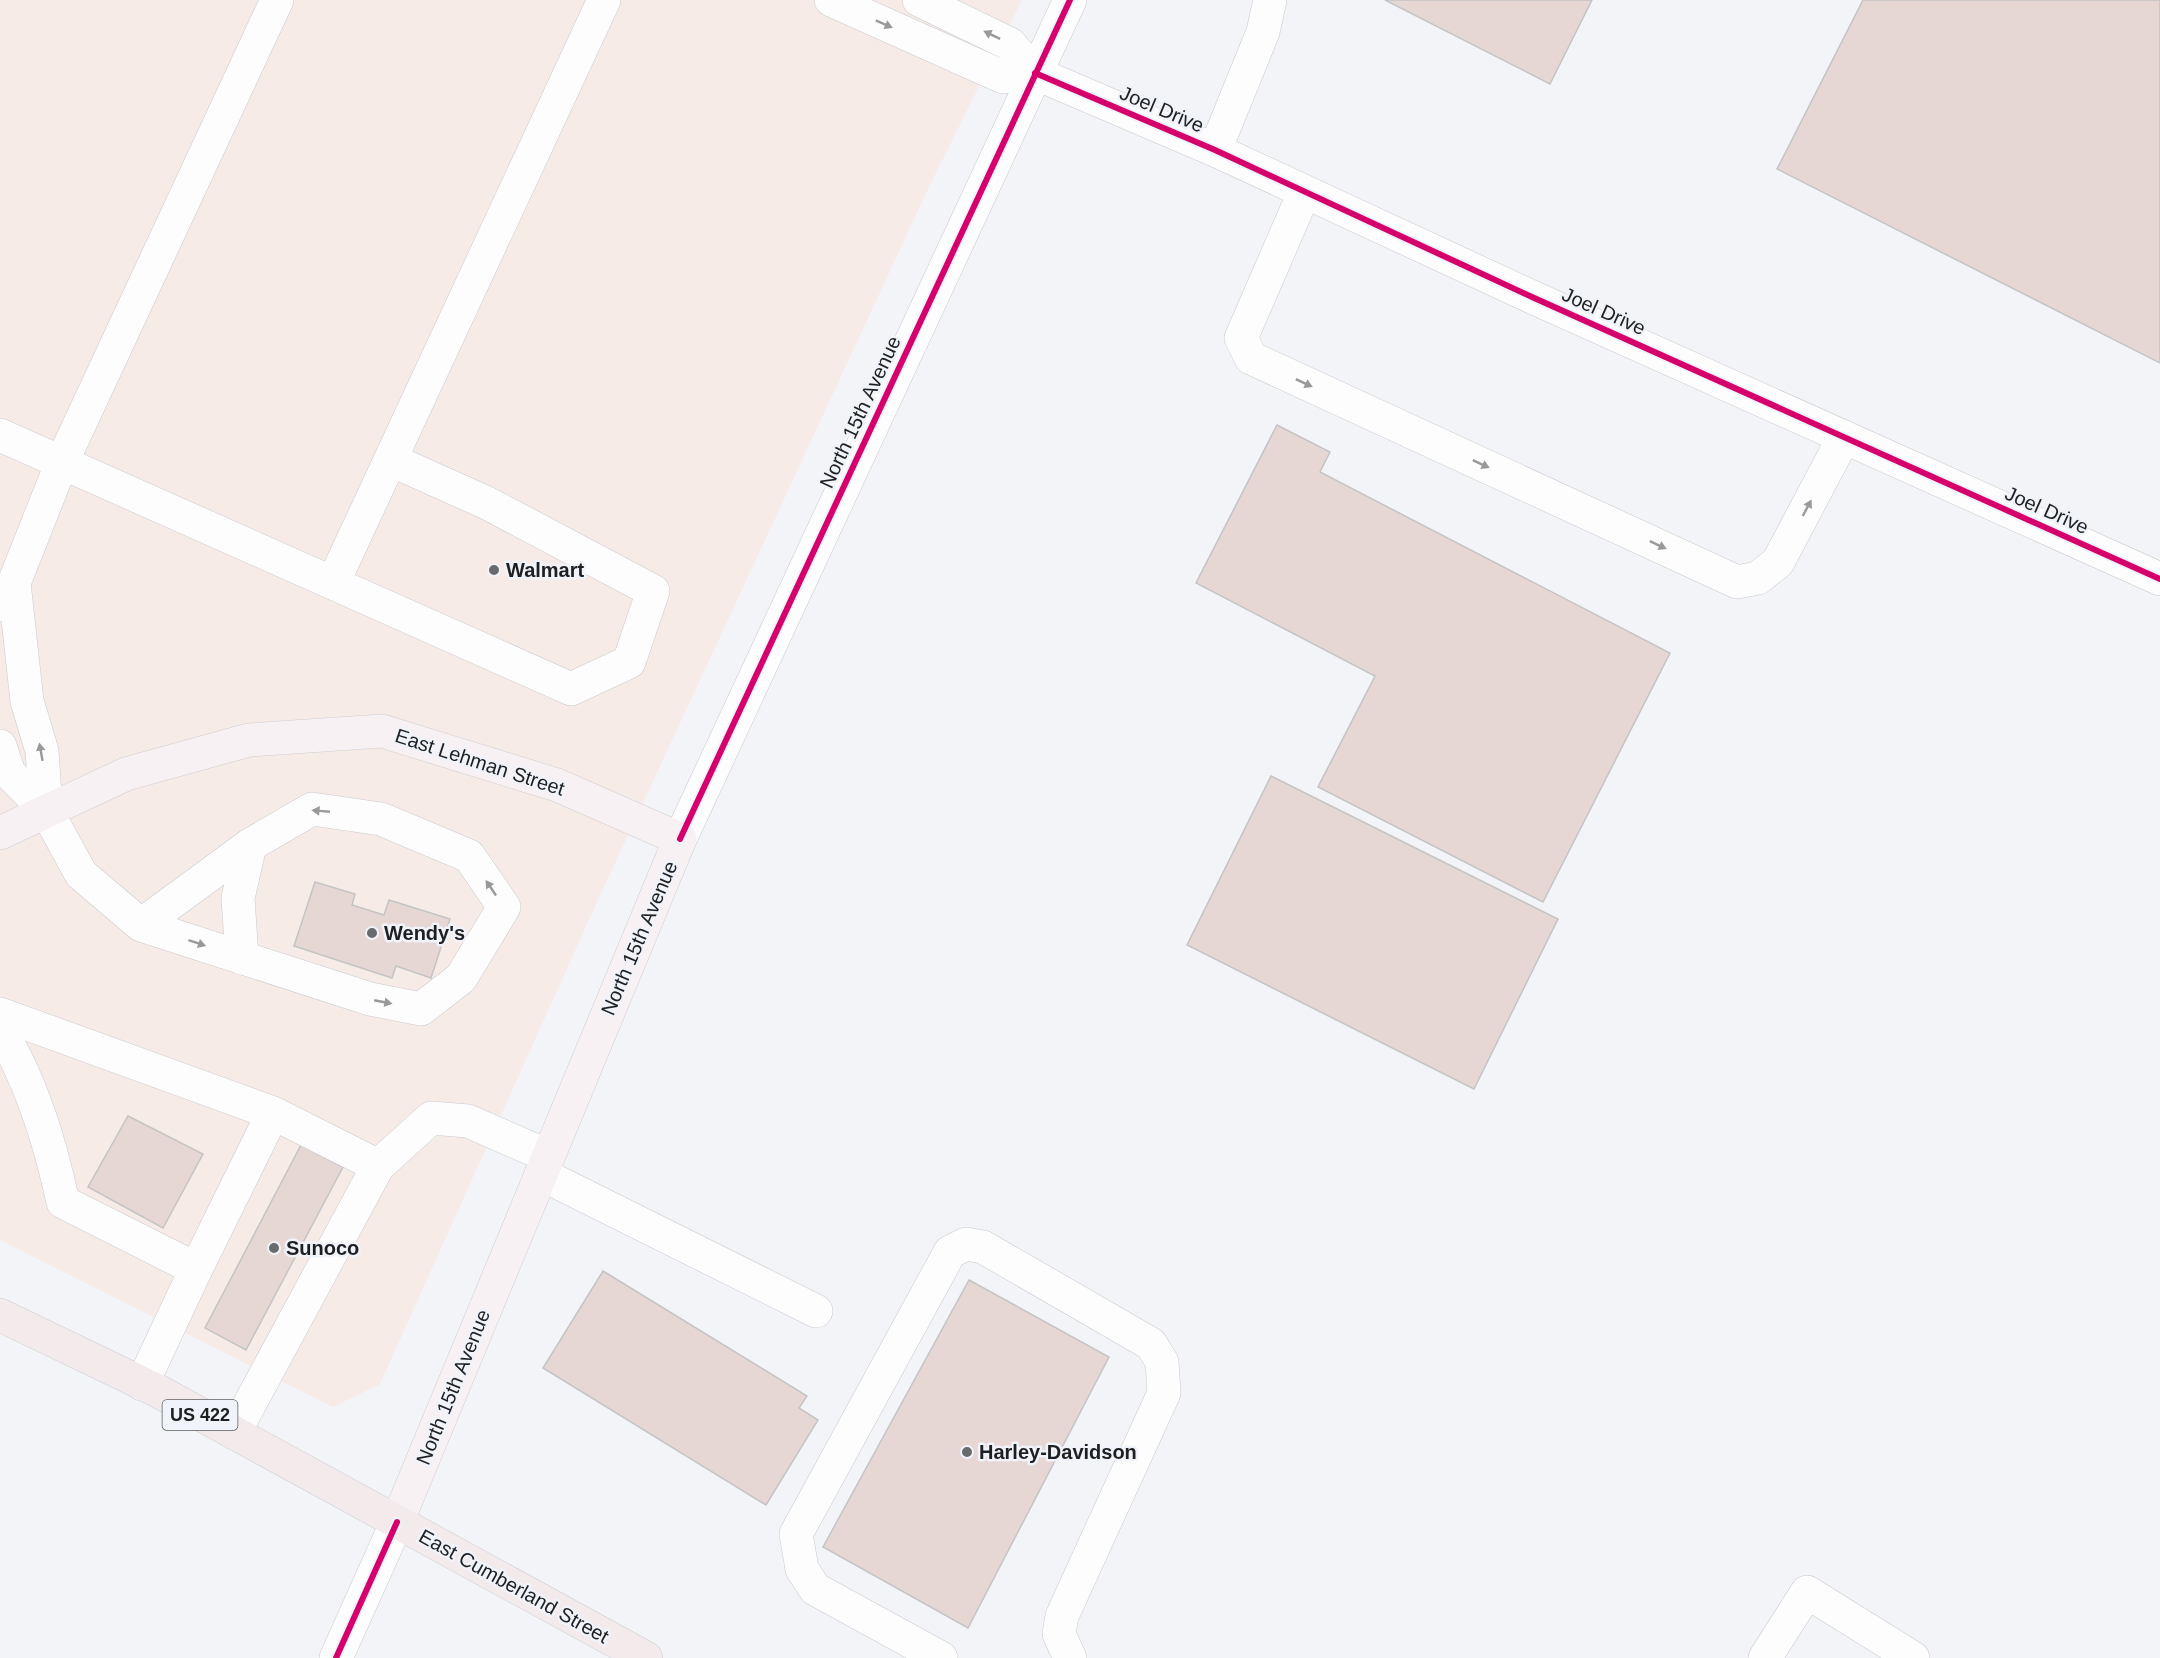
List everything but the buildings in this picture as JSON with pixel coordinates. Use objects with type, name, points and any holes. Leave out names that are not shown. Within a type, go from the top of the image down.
[{"type":"highway","name":"East Cumberland Street","points":[[0,1315],[142,1384],[646,1658]]},
{"type":"main road","name":"East Lehman Street","points":[[0,833],[126,774],[249,740],[382,731],[557,785],[680,838]]},
{"type":"main road","name":"North 15th Avenue","points":[[397,1522],[680,838]]},
{"type":"street","points":[[46,810],[42,751],[27,701],[7,594],[62,462],[277,0]]},
{"type":"street","points":[[333,583],[604,0]]},
{"type":"street","points":[[831,0],[1003,77],[1035,73]]},
{"type":"street","points":[[919,0],[1010,44],[1035,73]]},
{"type":"street","name":"North 15th Avenue","points":[[680,838],[1070,0]]},
{"type":"street","points":[[1215,150],[1263,32],[1270,0]]},
{"type":"street","name":"Joel Drive","points":[[1035,73],[1215,150],[1304,193],[2160,579]]},
{"type":"street","points":[[1304,193],[1241,338],[1251,358],[1737,582],[1758,578],[1778,562],[1844,437]]},
{"type":"street","points":[[0,435],[571,688],[629,662],[653,591],[487,502],[391,460]]},
{"type":"street","points":[[0,746],[9,772],[46,810],[81,874],[141,926],[370,999],[421,1009],[461,978],[504,907],[469,856],[381,819],[312,809],[250,845],[141,926]]},
{"type":"street","points":[[242,958],[238,898],[250,845]]},
{"type":"street","points":[[0,1014],[273,1113],[378,1166]]},
{"type":"street","points":[[0,1030],[18,1059],[37,1108],[53,1154],[63,1202],[196,1269]]},
{"type":"street","points":[[142,1384],[273,1113]]},
{"type":"street","points":[[234,1433],[378,1166],[431,1118],[468,1121],[816,1311]]},
{"type":"street","points":[[941,1658],[815,1589],[802,1569],[796,1534],[950,1252],[966,1244],[982,1247],[1151,1344],[1162,1362],[1164,1393],[1062,1616],[1059,1634],[1070,1658]]},
{"type":"street","name":"North 15th Avenue","points":[[336,1658],[397,1522]]},
{"type":"street","points":[[1765,1658],[1807,1592],[1913,1658]]},
{"type":"shaded area","points":[[0,0],[1022,0],[928,189],[597,902],[380,1384],[333,1407],[0,1240]]},
{"type":"cycle path","points":[[680,839],[1070,0]]},
{"type":"cycle path","points":[[1035,73],[1215,150],[1532,297],[2160,579]]},
{"type":"cycle path","points":[[336,1658],[397,1522]]},
{"type":"place","name":"Walmart","points":[[494,570]]},
{"type":"place","name":"Wendy's","points":[[372,933]]},
{"type":"place","name":"Sunoco","points":[[274,1248]]},
{"type":"place","name":"Harley-Davidson","points":[[967,1452]]}]
